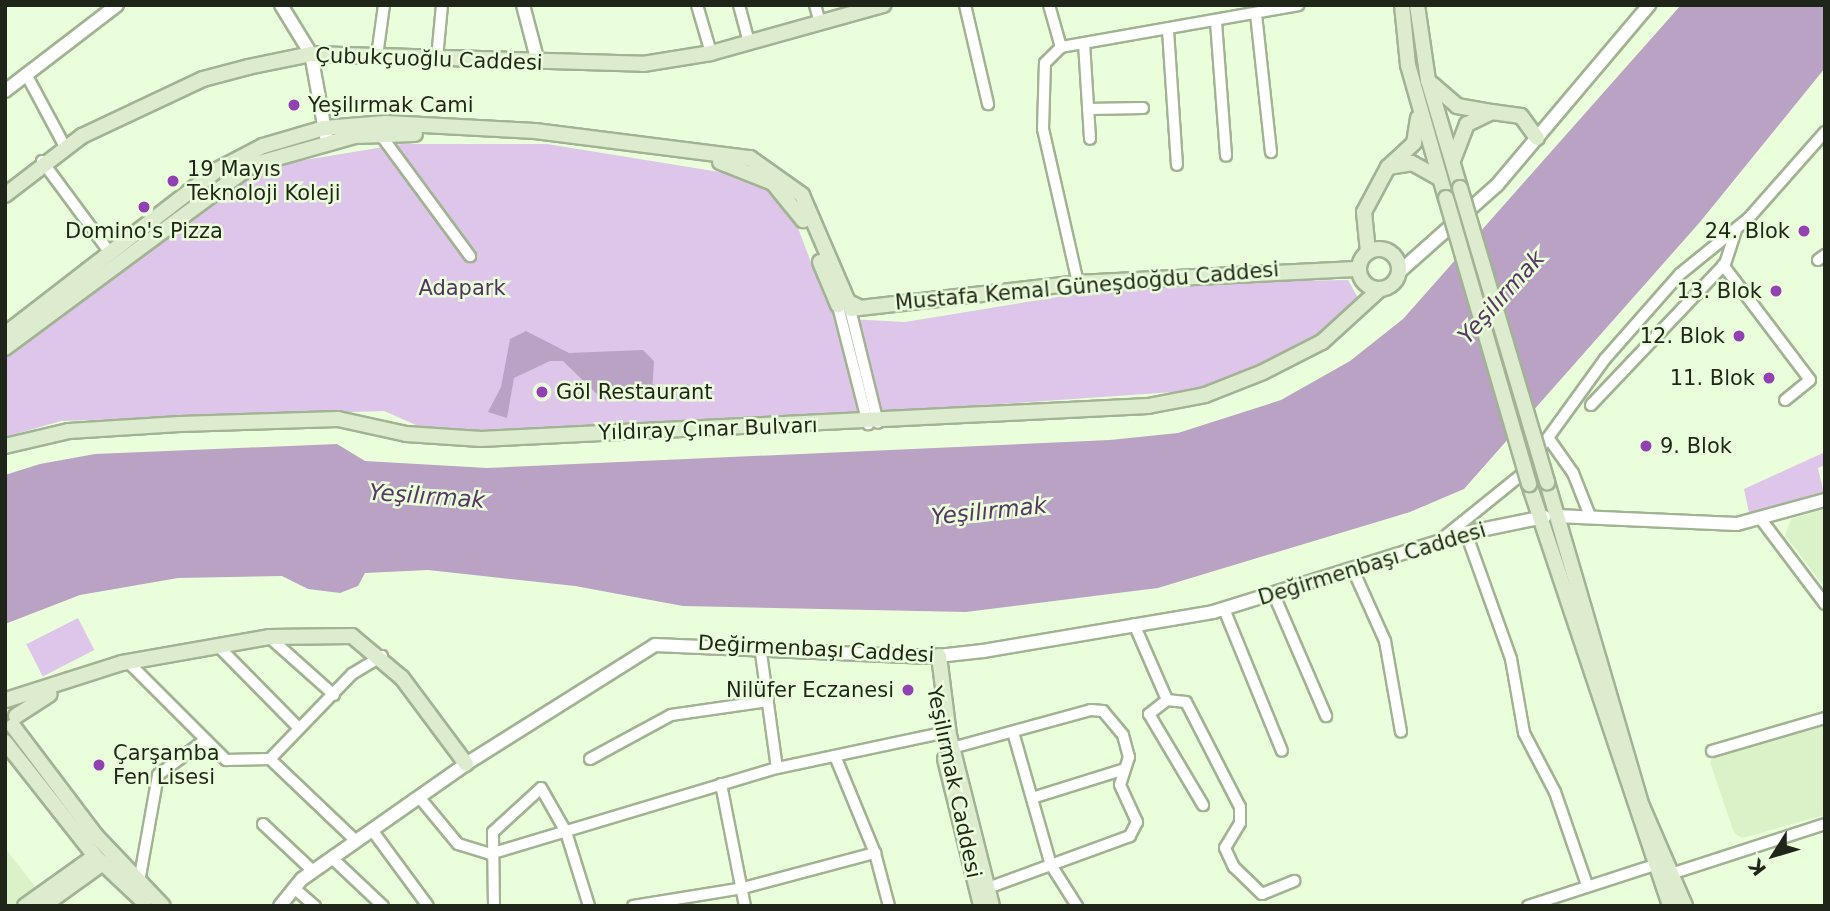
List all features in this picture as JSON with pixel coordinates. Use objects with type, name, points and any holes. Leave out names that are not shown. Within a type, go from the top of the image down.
[{"type":"main road","name":"Çubukçuoğlu Caddesi","points":[[5,195],[64,145],[203,79],[311,54],[643,64],[711,53],[883,5]]},
{"type":"main road","points":[[1402,5],[1418,106],[1530,484],[1550,516],[1643,806],[1685,906]]},
{"type":"main road","points":[[1418,5],[1428,80],[1546,482],[1550,516],[1654,865],[1670,906]]},
{"type":"main road","points":[[1428,80],[1457,106],[1521,116],[1537,138]]},
{"type":"main road","points":[[1368,252],[1387,250],[1398,273],[1380,289],[1368,285],[1359,269],[1368,252],[1364,212],[1388,167],[1414,143],[1418,106]]},
{"type":"main road","points":[[1452,163],[1467,124],[1492,112]]},
{"type":"main road","points":[[5,334],[217,170],[263,146],[386,123],[528,136],[699,157],[773,183],[802,218],[846,307]]},
{"type":"main road","points":[[5,348],[215,187],[253,165],[326,134],[528,136]]},
{"type":"main road","points":[[1388,167],[1412,163],[1439,178]]},
{"type":"main road","name":"Mustafa Kemal Güneşdoğdu Caddesi","points":[[846,307],[1078,283],[1359,269]]},
{"type":"main road","name":"Yıldıray Çınar Bulvarı","points":[[5,446],[69,431],[315,420],[481,439],[873,424],[1083,412],[1205,395],[1322,342],[1380,289]]},
{"type":"main road","points":[[163,906],[138,885],[11,725],[6,700],[65,685],[128,662],[270,637],[352,636],[382,656],[466,764]]},
{"type":"main road","name":"Yeşilırmak Caddesi","points":[[934,656],[941,733],[981,906]]},
{"type":"main road","name":"Yeşilırmak Caddesi","points":[[934,656],[952,748],[992,906]]},
{"type":"main road","points":[[11,725],[65,685]]},
{"type":"main road","points":[[5,742],[99,859],[148,906]]},
{"type":"main road","points":[[25,906],[99,859]]},
{"type":"main road","points":[[43,906],[99,859]]},
{"type":"street","points":[[5,91],[117,5]]},
{"type":"street","points":[[281,5],[311,54],[326,134]]},
{"type":"street","points":[[377,56],[384,5]]},
{"type":"street","points":[[437,58],[442,5]]},
{"type":"street","points":[[523,5],[538,62]]},
{"type":"street","points":[[697,5],[711,53]]},
{"type":"street","points":[[739,5],[749,42]]},
{"type":"street","points":[[815,5],[820,22]]},
{"type":"street","points":[[965,5],[988,104]]},
{"type":"street","points":[[1049,5],[1061,47]]},
{"type":"street","points":[[1398,273],[1450,231],[1537,138],[1649,5]]},
{"type":"street","points":[[1078,283],[1042,129],[1045,62],[1061,47],[1216,22],[1294,6]]},
{"type":"street","points":[[1256,14],[1272,152]]},
{"type":"street","points":[[1216,22],[1226,156]]},
{"type":"street","points":[[1168,30],[1177,165]]},
{"type":"street","points":[[1084,43],[1090,139]]},
{"type":"street","points":[[26,74],[64,145]]},
{"type":"street","points":[[1088,109],[1143,108]]},
{"type":"street","points":[[1429,549],[1502,494],[1549,439],[1575,393],[1680,274],[1736,231],[1825,132]]},
{"type":"street","points":[[380,134],[470,256]]},
{"type":"street","points":[[42,161],[110,253]]},
{"type":"street","points":[[1591,405],[1723,265],[1736,231]]},
{"type":"street","points":[[1723,265],[1810,380],[1784,400]]},
{"type":"street","points":[[846,307],[873,424]]},
{"type":"street","points":[[1549,439],[1573,473],[1590,516]]},
{"type":"street","name":"Değirmenbaşı Caddesi","points":[[280,906],[313,871],[466,764],[655,645],[760,646],[934,656],[1224,609],[1429,549],[1466,533],[1550,516],[1737,524],[1825,500]]},
{"type":"street","points":[[1760,518],[1825,604]]},
{"type":"street","points":[[1466,533],[1511,659],[1524,733],[1555,792],[1587,885]]},
{"type":"street","points":[[1354,572],[1385,641],[1401,732]]},
{"type":"street","points":[[1274,595],[1325,716]]},
{"type":"street","points":[[1224,609],[1282,751]]},
{"type":"street","points":[[1134,624],[1167,700]]},
{"type":"street","points":[[270,637],[334,695]]},
{"type":"street","points":[[218,646],[298,727]]},
{"type":"street","points":[[760,646],[777,768]]},
{"type":"street","points":[[270,759],[298,727],[382,656]]},
{"type":"street","points":[[128,662],[226,760],[270,759],[356,841]]},
{"type":"street","points":[[1203,805],[1149,714],[1167,700],[1185,702],[1240,807],[1240,823],[1225,848],[1234,867],[1262,894],[1294,881]]},
{"type":"street","points":[[590,759],[671,715],[768,701]]},
{"type":"street","points":[[952,748],[1103,711],[1123,735],[1129,757],[1122,770],[1120,785],[1137,822],[1130,836],[988,888]]},
{"type":"street","points":[[1712,751],[1825,718]]},
{"type":"street","points":[[1013,732],[1051,865],[1077,906]]},
{"type":"street","points":[[419,797],[458,844],[490,855],[777,768],[941,733]]},
{"type":"street","points":[[138,885],[158,775],[205,740]]},
{"type":"street","points":[[835,756],[875,853],[889,906]]},
{"type":"street","points":[[1032,798],[1122,770]]},
{"type":"street","points":[[721,784],[745,906]]},
{"type":"street","points":[[494,906],[490,855],[493,832],[541,788],[566,832],[589,906]]},
{"type":"street","points":[[263,824],[313,871]]},
{"type":"street","points":[[1671,874],[1825,824]]},
{"type":"street","points":[[372,830],[428,906]]},
{"type":"street","points":[[633,906],[743,888],[875,853]]},
{"type":"street","points":[[332,858],[383,906]]},
{"type":"street","points":[[1528,906],[1654,865]]},
{"type":"street","points":[[295,888],[315,906]]},
{"type":"shaded area","points":[[1825,509],[1825,588],[1785,535],[1791,519]]},
{"type":"shaded area","points":[[1825,723],[1825,815],[1742,838],[1734,833],[1710,762],[1714,755]]},
{"type":"shaded area","points":[[5,848],[37,889],[15,906],[5,906]]},
{"type":"green space","name":"Adapark","points":[[402,144],[547,144],[738,175],[769,188],[790,207],[825,299],[849,319],[905,322],[1143,283],[1348,280],[1358,298],[1319,337],[1202,390],[744,422],[432,432],[384,411],[61,421],[5,437],[5,353],[239,179],[280,164]]},
{"type":"green space","points":[[1825,452],[1825,465],[1818,468],[1825,498],[1749,513],[1744,489]]},
{"type":"green space","points":[[78,618],[94,650],[43,676],[26,644]]},
{"type":"water","name":"Yeşilırmak","points":[[1681,5],[1825,5],[1825,68],[1700,222],[1464,489],[1410,512],[1158,588],[966,612],[683,606],[575,586],[428,570],[365,573],[358,586],[340,593],[308,589],[282,576],[178,578],[80,595],[5,624],[5,475],[40,464],[95,454],[337,444],[365,461],[487,468],[1110,440],[1178,433],[1281,400],[1350,361],[1403,319]]},
{"type":"water","points":[[526,331],[569,353],[643,350],[654,361],[652,394],[603,400],[563,361],[550,361],[514,378],[507,418],[488,412],[501,387],[510,339]]},
{"type":"place","name":"Yeşilırmak Cami","points":[[294,105]]},
{"type":"place","name":"19 Mayıs Teknoloji Koleji","points":[[173,181]]},
{"type":"place","name":"Domino's Pizza","points":[[144,207]]},
{"type":"place","name":"24. Blok","points":[[1804,231]]},
{"type":"place","name":"13. Blok","points":[[1776,291]]},
{"type":"place","name":"12. Blok","points":[[1739,336]]},
{"type":"place","name":"11. Blok","points":[[1769,378]]},
{"type":"place","name":"Göl Restaurant","points":[[542,392]]},
{"type":"place","name":"9. Blok","points":[[1646,446]]},
{"type":"place","name":"Nilüfer Eczanesi","points":[[908,690]]},
{"type":"place","name":"Çarşamba Fen Lisesi","points":[[99,765]]}]
